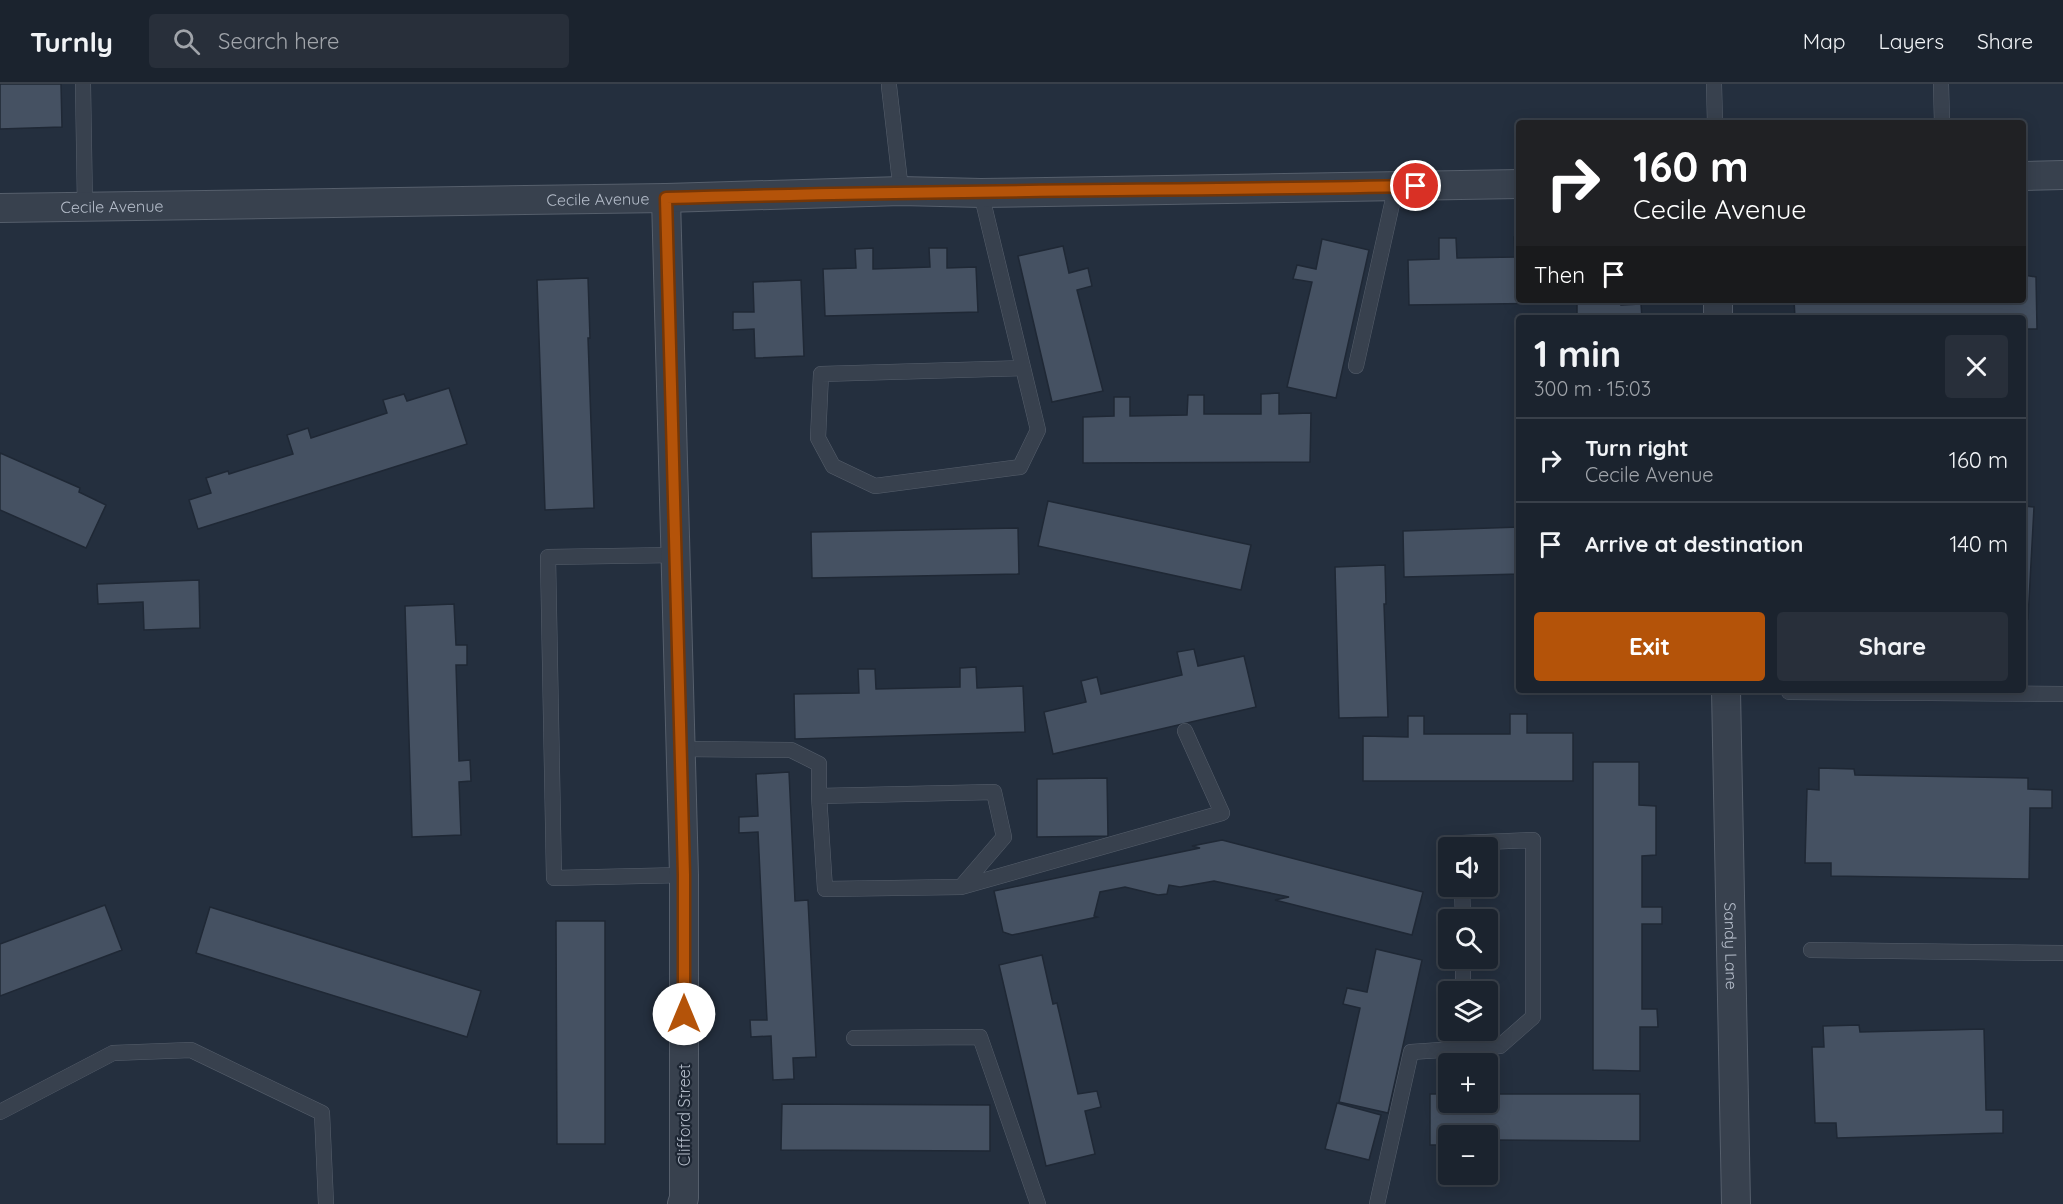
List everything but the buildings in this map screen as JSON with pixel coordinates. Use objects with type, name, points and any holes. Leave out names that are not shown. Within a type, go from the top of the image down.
[{"type":"street","points":[[2026,176],[2063,175]]},
{"type":"street","name":"Cecile Avenue","points":[[0,208],[666,198],[901,191],[981,193],[1516,184]]},
{"type":"street","name":"Clifford Street","points":[[666,198],[684,875],[684,1198],[682,1204]]},
{"type":"street","name":"Sandy Lane","points":[[1726,693],[1736,1204]]},
{"type":"lane","points":[[83,84],[85,207]]},
{"type":"lane","points":[[1714,84],[1715,120]]},
{"type":"lane","points":[[1941,84],[1942,120]]},
{"type":"lane","points":[[889,86],[901,191]]},
{"type":"lane","points":[[1356,366],[1396,186]]},
{"type":"lane","points":[[981,193],[1038,430],[1020,467],[875,486],[833,466],[818,438],[821,374],[1023,368]]},
{"type":"lane","points":[[676,555],[548,557],[554,878],[684,875]]},
{"type":"lane","points":[[1926,693],[2063,694]]},
{"type":"lane","points":[[681,749],[791,750],[819,764],[825,889],[962,887],[1221,813],[1185,731]]},
{"type":"lane","points":[[819,795],[994,792],[1004,837],[962,887]]},
{"type":"lane","points":[[1377,1204],[1411,1052],[1500,1046],[1533,1017],[1533,840],[1498,841]]},
{"type":"lane","points":[[1811,950],[2063,953]]},
{"type":"lane","points":[[854,1038],[980,1037],[1038,1204]]},
{"type":"lane","points":[[1463,1041],[1463,1048]]},
{"type":"lane","points":[[0,1112],[113,1053],[190,1050],[322,1113],[326,1204]]},
{"type":"route","points":[[684,1014],[684,875],[666,198],[901,191],[981,193],[1416,186]]}]
